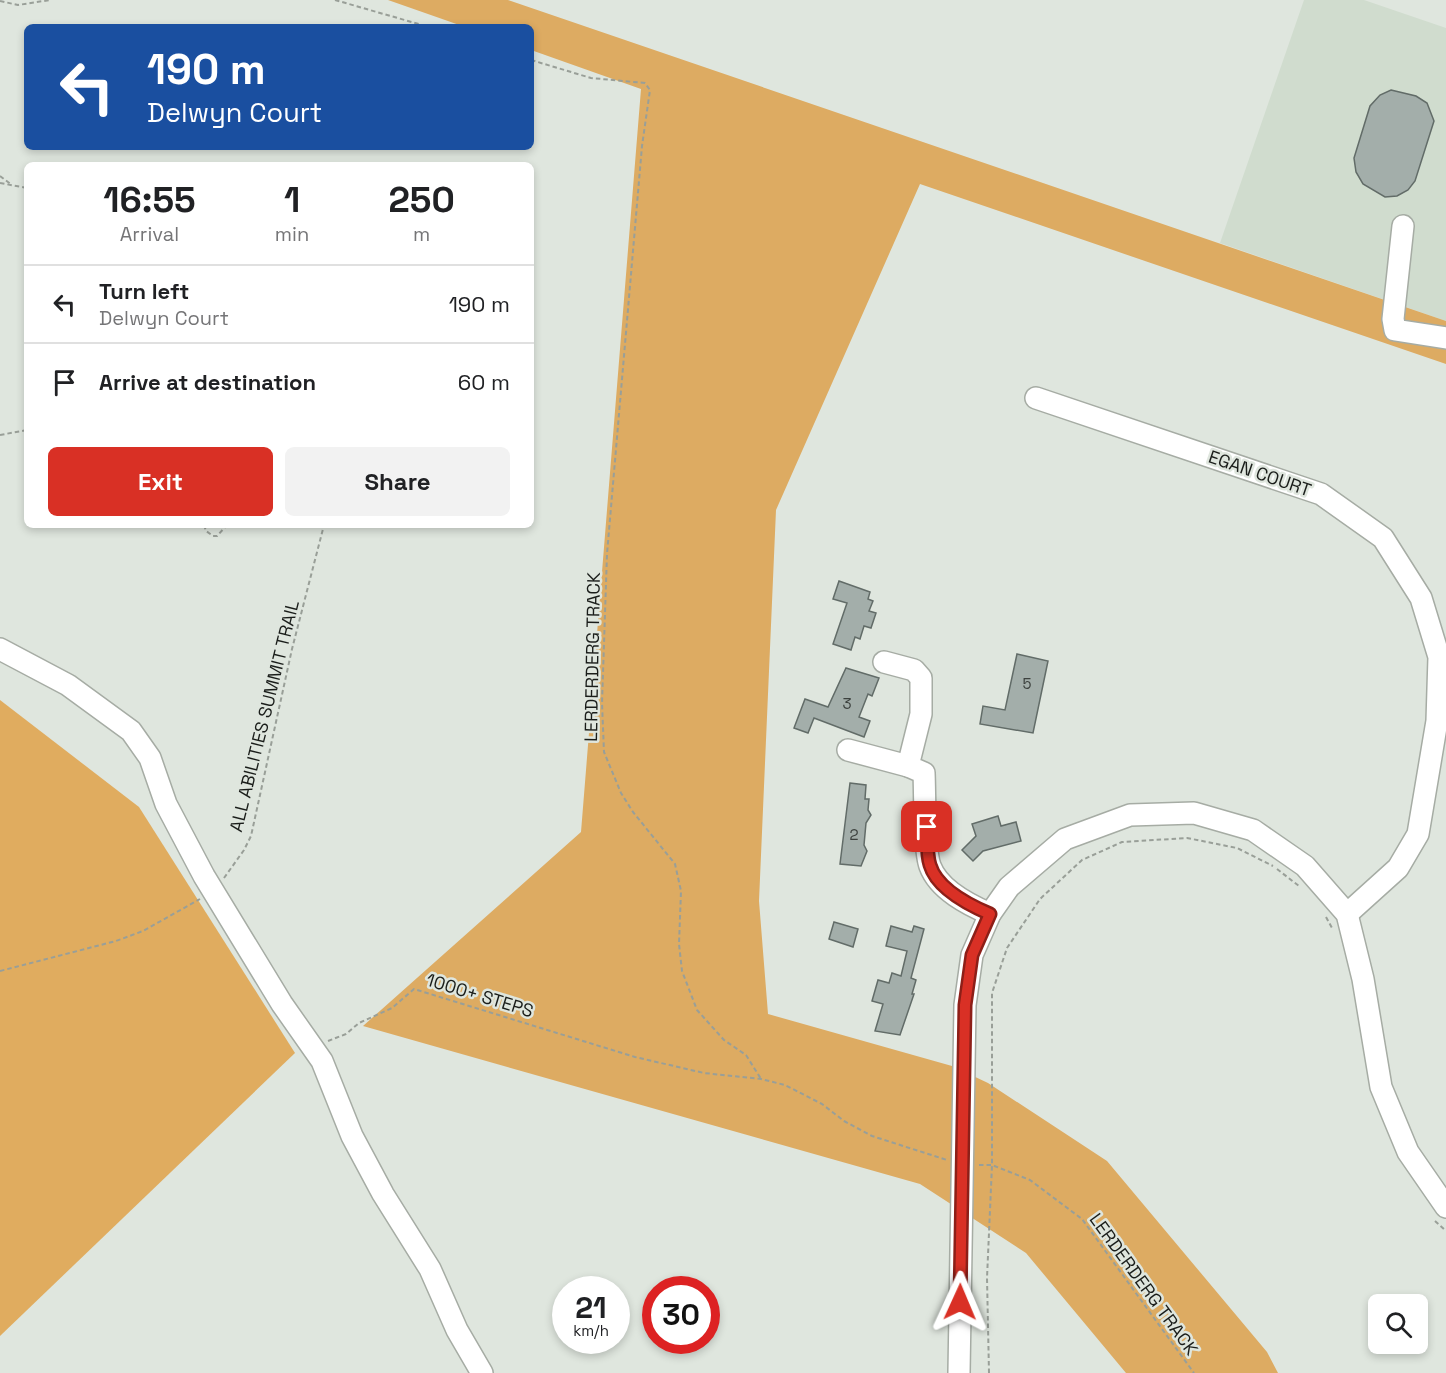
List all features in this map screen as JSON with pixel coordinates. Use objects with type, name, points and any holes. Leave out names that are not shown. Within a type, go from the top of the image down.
[{"type":"street","points":[[1403,226],[1393,319],[1395,330],[1446,338]]},
{"type":"street","name":"EGAN COURT","points":[[1036,398],[1321,494],[1383,538],[1421,598],[1439,657],[1437,722],[1419,834],[1398,867],[1347,914]]},
{"type":"street","points":[[0,650],[69,685],[131,731],[150,758],[166,804],[212,890],[282,1004],[322,1061],[352,1136],[383,1194],[430,1269],[457,1330],[483,1373]]},
{"type":"street","points":[[884,662],[914,670],[921,678],[921,714],[916,770],[930,865],[941,884],[974,907],[990,914]]},
{"type":"street","points":[[848,750],[916,770]]},
{"type":"street","points":[[958,1373],[964,1161],[965,1005],[972,955],[990,914],[1009,887],[1065,839],[1130,815],[1194,813],[1253,830],[1305,866],[1347,914],[1363,978],[1381,1087],[1408,1152],[1440,1214]]},
{"type":"path","points":[[0,1],[18,4],[50,0]]},
{"type":"path","points":[[335,0],[419,24]]},
{"type":"path","name":"LERDERDERG TRACK","points":[[534,61],[591,78],[645,83],[650,90],[642,146],[607,554],[602,703],[604,752],[621,793],[633,812],[675,864],[681,891],[679,934],[682,970],[697,1010],[724,1040],[746,1055],[761,1079],[806,1095],[844,1121],[872,1136],[942,1159],[992,1165],[1030,1180],[1082,1219],[1194,1373]]},
{"type":"path","points":[[0,176],[12,186]]},
{"type":"path","points":[[0,183],[24,188]]},
{"type":"path","points":[[0,435],[24,431]]},
{"type":"path","points":[[205,528],[213,536],[217,536],[224,528]]},
{"type":"path","name":"ALL ABILITIES SUMMIT TRAIL","points":[[0,970],[116,942],[151,926],[212,890],[229,873],[250,836],[292,649],[323,528]]},
{"type":"path","points":[[989,1373],[987,1278],[992,1165],[993,993],[1007,948],[1040,900],[1082,860],[1122,842],[1187,838],[1236,848],[1274,867],[1299,887]]},
{"type":"path","points":[[1326,916],[1334,932]]},
{"type":"path","name":"1000+ STEPS","points":[[324,1043],[346,1034],[359,1023],[392,1008],[414,988],[635,1057],[704,1073],[761,1079]]},
{"type":"path","points":[[1440,1214],[1446,1231]]},
{"type":"shaded area","points":[[388,0],[508,0],[1446,321],[1446,364],[920,184],[776,510],[759,901],[768,1014],[952,1066],[988,1083],[1107,1161],[1267,1352],[1278,1373],[1126,1373],[1026,1253],[920,1184],[363,1026],[581,832],[641,89],[534,51],[534,24],[456,24]]},
{"type":"shaded area","points":[[1304,0],[1364,0],[1446,28],[1446,321],[1220,243]]},
{"type":"shaded area","points":[[0,700],[139,807],[295,1053],[0,1336]]},
{"type":"building","points":[[1391,90],[1416,96],[1427,103],[1434,121],[1415,181],[1408,190],[1397,196],[1385,197],[1363,184],[1356,172],[1354,158],[1370,106],[1380,95]]},
{"type":"building","points":[[839,581],[870,592],[868,599],[873,601],[869,611],[876,613],[871,628],[864,626],[860,639],[855,637],[851,650],[833,644],[847,603],[833,599]]},
{"type":"building","points":[[1017,654],[1048,661],[1033,733],[980,724],[983,706],[1005,710]]},
{"type":"building","points":[[846,668],[879,678],[872,696],[868,694],[859,717],[870,721],[864,737],[814,718],[808,733],[794,728],[805,699],[828,707]]},
{"type":"building","points":[[850,783],[866,785],[865,799],[869,799],[868,810],[871,815],[866,823],[864,845],[867,851],[861,866],[840,864]]},
{"type":"building","points":[[998,816],[1001,826],[1016,822],[1021,841],[983,851],[973,861],[962,850],[976,836],[972,824]]},
{"type":"building","points":[[834,922],[858,929],[853,947],[829,939]]},
{"type":"building","points":[[891,926],[912,932],[914,926],[924,929],[911,978],[916,980],[912,994],[914,994],[900,1035],[875,1031],[883,1004],[872,1001],[878,980],[889,983],[892,973],[901,976],[907,951],[886,946]]},
{"type":"route","points":[[927,827],[930,865],[941,884],[974,907],[990,914],[972,955],[965,1005],[966,1081],[960,1302]]}]
